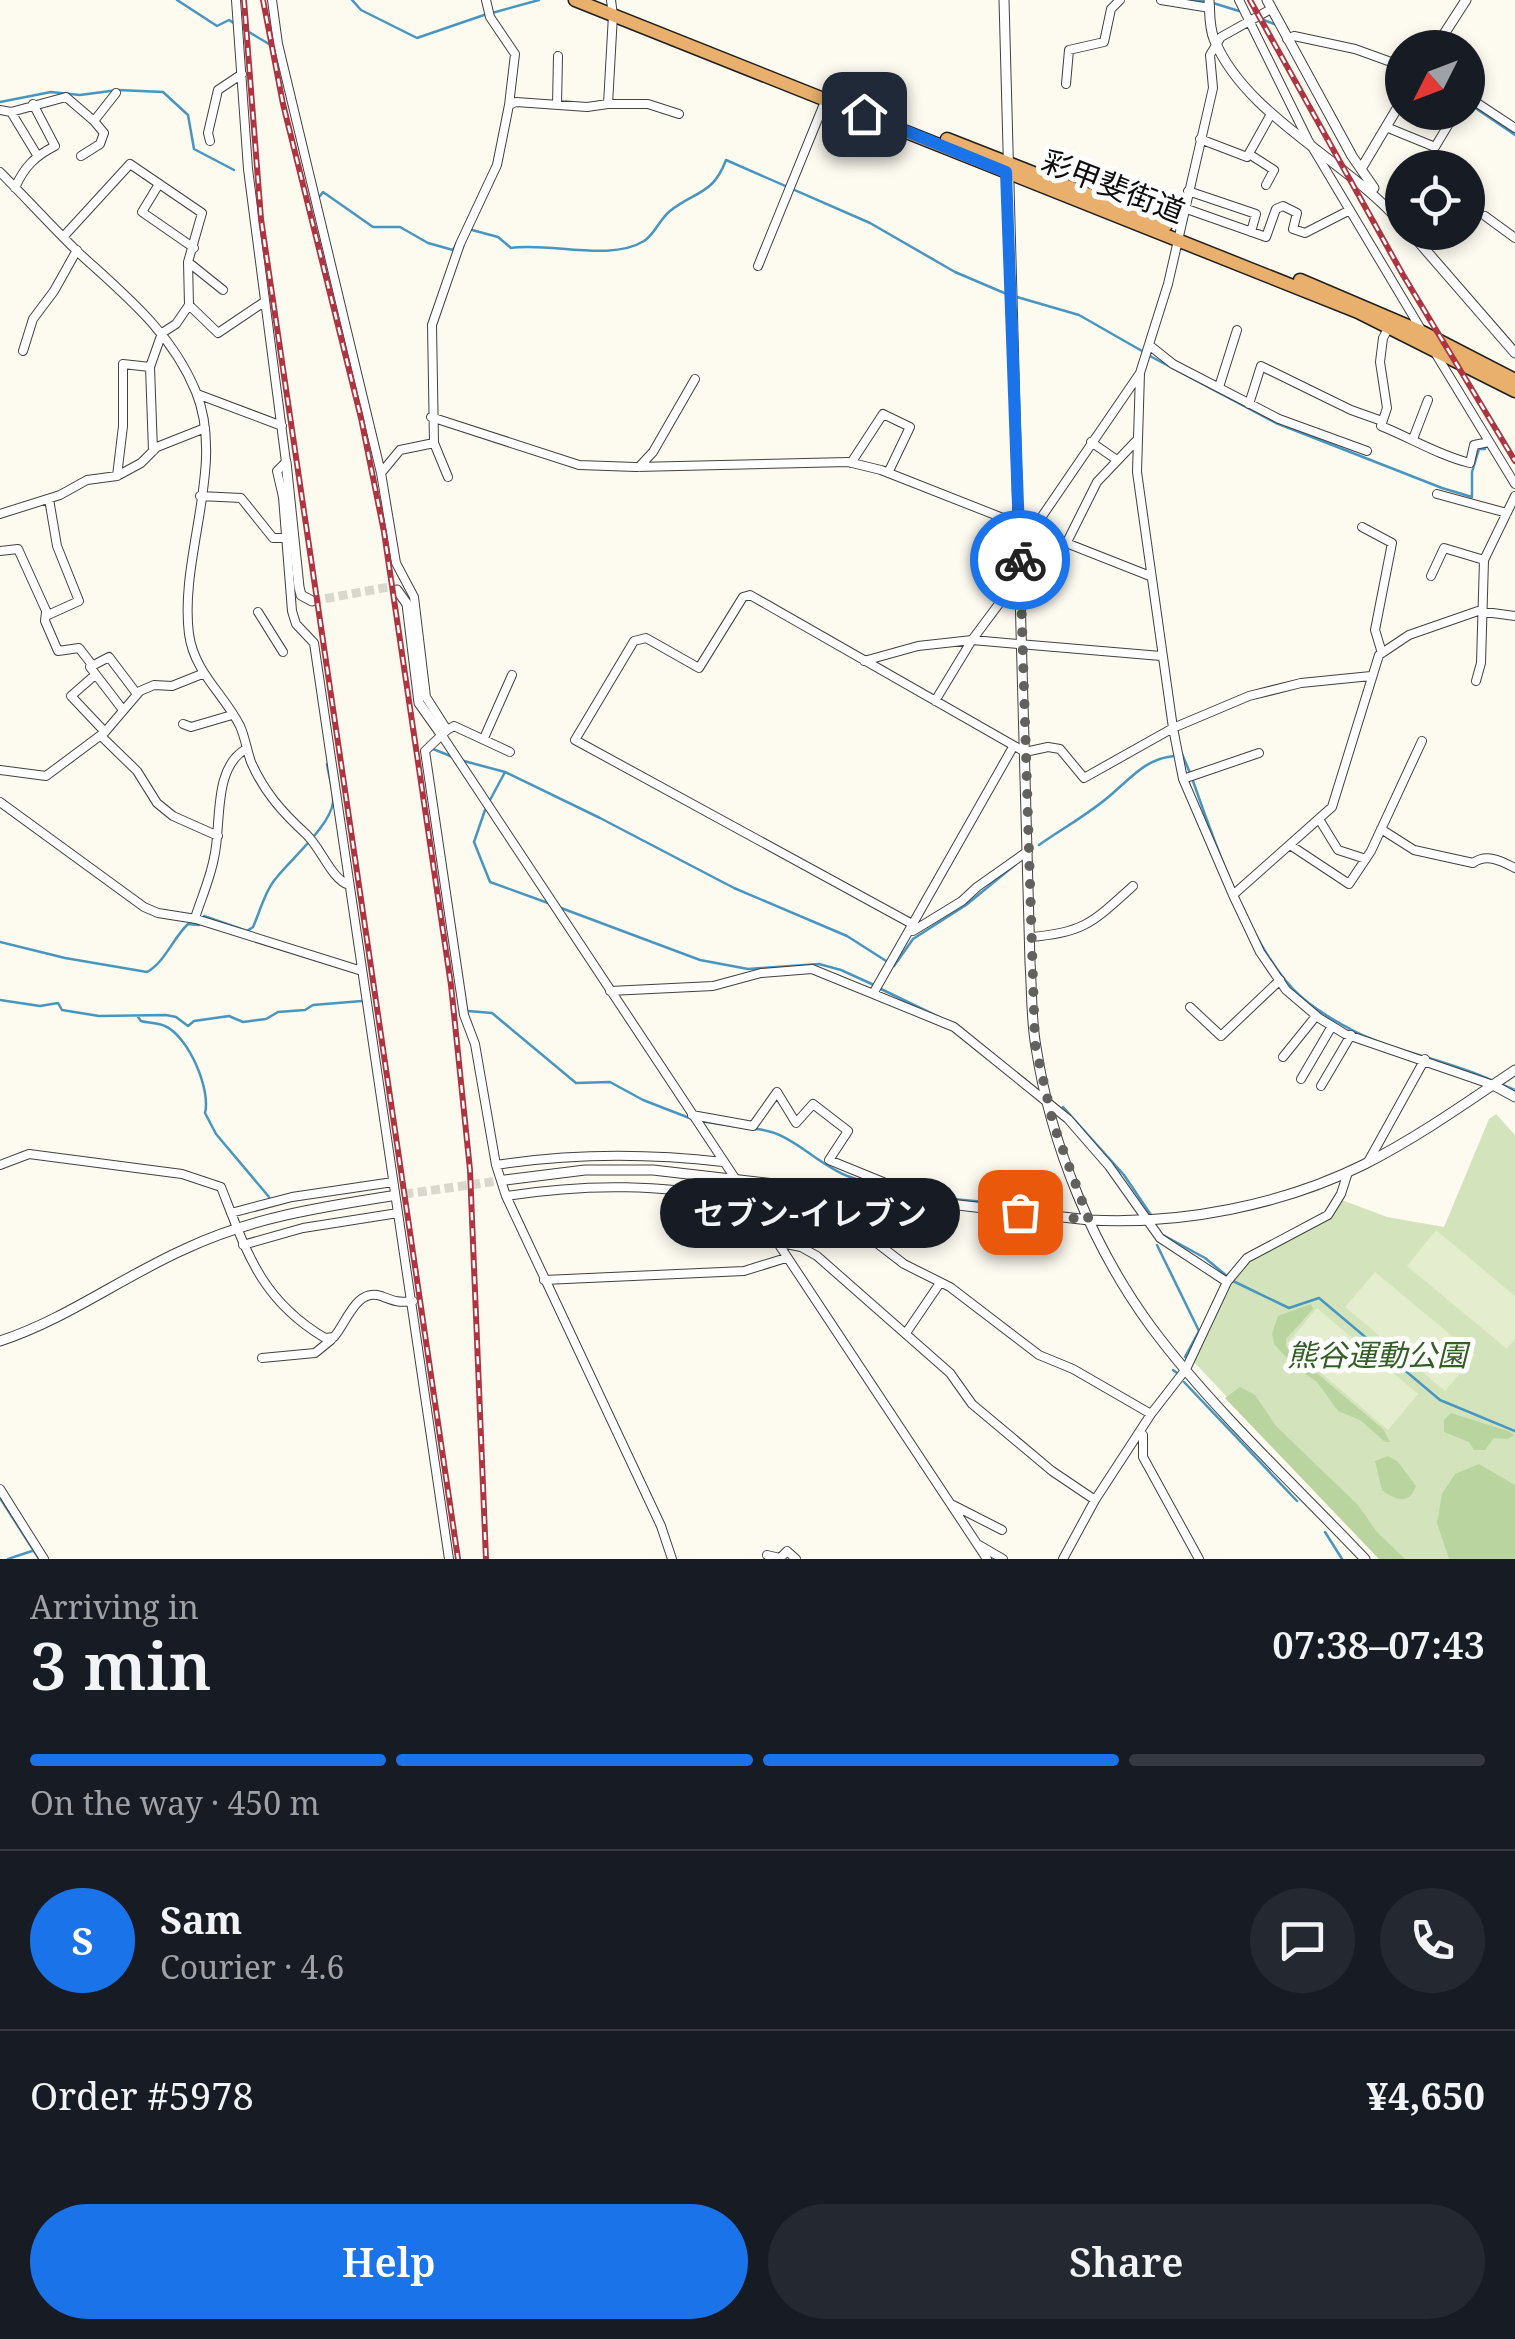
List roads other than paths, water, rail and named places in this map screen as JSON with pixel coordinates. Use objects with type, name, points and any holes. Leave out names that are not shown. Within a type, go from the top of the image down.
[{"type":"highway","name":"彩甲斐街道","points":[[575,0],[611,7],[1390,323],[1422,332],[1512,374]]},
{"type":"highway","name":"彩甲斐街道","points":[[596,0],[826,99],[1006,167]]},
{"type":"highway","name":"彩甲斐街道","points":[[1390,323],[1515,391]]},
{"type":"street","points":[[236,0],[248,169],[299,587],[302,595],[312,601]]},
{"type":"street","points":[[272,0],[278,44],[381,473],[396,563],[414,598],[426,697],[444,732],[610,991],[986,1559]]},
{"type":"street","points":[[448,477],[434,443],[432,325],[497,164],[514,54],[490,17],[486,0]]},
{"type":"street","points":[[1004,0],[1030,937],[1035,1044],[1053,1123],[1089,1220],[1134,1301],[1186,1369],[1365,1559]]},
{"type":"street","points":[[1066,84],[1069,50],[1104,42],[1111,9],[1120,0]]},
{"type":"street","points":[[1161,0],[1209,4],[1212,34],[1236,78],[1271,114],[1384,202]]},
{"type":"street","points":[[1238,0],[1308,140],[1515,484]]},
{"type":"street","points":[[1447,30],[1466,0]]},
{"type":"street","points":[[1032,530],[1140,373],[1168,284],[1213,88],[1210,55],[1216,43],[1269,5],[1361,169],[1384,202]]},
{"type":"street","points":[[608,104],[611,7]]},
{"type":"street","points":[[1287,38],[1294,36],[1355,49],[1385,60]]},
{"type":"street","points":[[557,106],[558,56]]},
{"type":"street","points":[[210,141],[208,133],[218,90],[242,74]]},
{"type":"street","points":[[94,120],[116,93]]},
{"type":"street","points":[[0,110],[11,112],[66,98],[104,133],[100,144],[82,156]]},
{"type":"street","points":[[758,266],[826,99]]},
{"type":"street","points":[[15,188],[37,155],[55,146],[33,104]]},
{"type":"street","points":[[509,105],[648,104],[679,114]]},
{"type":"street","points":[[1485,108],[1515,128]]},
{"type":"street","points":[[11,112],[37,155]]},
{"type":"street","points":[[1200,139],[1247,158],[1271,114]]},
{"type":"street","points":[[1361,169],[1385,129]]},
{"type":"street","points":[[1393,130],[1435,147],[1445,130]]},
{"type":"street","points":[[1249,154],[1274,170],[1266,185]]},
{"type":"street","points":[[64,236],[130,164],[202,213],[188,262],[189,306],[176,324],[162,333],[150,368],[153,451]]},
{"type":"street","points":[[0,172],[162,333],[197,394],[205,428],[187,593],[189,638],[202,674],[242,731],[246,749],[278,808],[310,839],[338,880],[349,885]]},
{"type":"street","points":[[159,184],[142,212],[194,248]]},
{"type":"street","points":[[1188,191],[1256,214],[1251,232]]},
{"type":"street","points":[[1184,208],[1266,237],[1276,209],[1282,206],[1298,214],[1293,229],[1306,234],[1350,210]]},
{"type":"street","points":[[1485,216],[1515,238]]},
{"type":"street","points":[[22,351],[33,319],[54,291],[76,250]]},
{"type":"street","points":[[1426,250],[1515,353]]},
{"type":"street","points":[[188,262],[223,290]]},
{"type":"street","points":[[189,306],[218,333],[264,302]]},
{"type":"street","points":[[1390,323],[1380,362],[1387,408],[1380,426],[1427,445],[1440,456],[1470,463],[1474,446],[1489,442]]},
{"type":"street","points":[[1219,387],[1237,330]]},
{"type":"street","points":[[1148,347],[1278,420],[1367,451]]},
{"type":"street","points":[[117,476],[123,426],[123,364],[150,368]]},
{"type":"street","points":[[1249,404],[1261,366],[1382,421]]},
{"type":"street","points":[[1140,373],[1136,441],[1150,576],[1177,750],[1185,778],[1260,952],[1280,980],[1316,1016],[1332,1026],[1351,1036],[1497,1082],[1515,1097]]},
{"type":"street","points":[[639,467],[653,452],[695,380]]},
{"type":"street","points":[[197,394],[282,426]]},
{"type":"street","points":[[1413,439],[1428,400]]},
{"type":"street","points":[[852,463],[883,414],[910,427],[888,473]]},
{"type":"street","points":[[432,417],[579,465],[852,463],[888,473],[1150,576]]},
{"type":"street","points":[[0,514],[87,480],[117,476],[141,463],[153,451],[205,428]]},
{"type":"street","points":[[1066,544],[1097,482],[1136,441]]},
{"type":"street","points":[[1091,442],[1117,460]]},
{"type":"street","points":[[381,473],[400,450],[434,443]]},
{"type":"street","points":[[286,462],[277,471],[283,497],[292,611],[296,624],[314,644],[450,1559]]},
{"type":"street","points":[[1438,494],[1507,513]]},
{"type":"street","points":[[200,496],[241,498],[273,538],[286,538]]},
{"type":"street","points":[[1476,681],[1484,560],[1515,496]]},
{"type":"street","points":[[46,612],[48,615],[79,601],[57,546],[48,498]]},
{"type":"street","points":[[1362,527],[1392,543],[1375,630],[1382,653]]},
{"type":"street","points":[[0,551],[18,548],[58,650],[79,648],[123,710]]},
{"type":"street","points":[[1430,576],[1444,548],[1484,560]]},
{"type":"street","points":[[935,702],[972,640],[1021,575]]},
{"type":"street","points":[[396,590],[407,604],[419,702],[444,732]]},
{"type":"street","points":[[911,929],[575,740],[634,640],[646,638],[699,668],[744,597],[750,595],[1024,752],[1048,746],[1060,748],[1084,778],[1173,728],[1248,696],[1301,682],[1371,676]]},
{"type":"street","points":[[258,612],[284,652]]},
{"type":"street","points":[[1236,893],[1332,807],[1358,732],[1371,676],[1382,653],[1409,635],[1482,612],[1515,616]]},
{"type":"street","points":[[864,660],[918,646],[972,640],[1161,656]]},
{"type":"street","points":[[137,694],[110,657],[71,696],[137,772],[157,802],[173,816],[218,836]]},
{"type":"street","points":[[0,770],[46,776],[103,734],[137,694],[154,685],[172,686],[202,674]]},
{"type":"street","points":[[484,738],[512,675]]},
{"type":"street","points":[[183,724],[191,727],[232,715]]},
{"type":"street","points":[[510,752],[454,726],[424,751],[464,1015],[475,1044],[496,1164],[506,1196],[662,1526],[672,1559]]},
{"type":"street","points":[[1290,844],[1349,884],[1366,859],[1422,741]]},
{"type":"street","points":[[874,992],[1014,747]]},
{"type":"street","points":[[198,920],[214,858],[224,785],[231,765],[246,749]]},
{"type":"street","points":[[1185,778],[1260,752]]},
{"type":"street","points":[[0,802],[144,906],[362,971]]},
{"type":"street","points":[[1318,818],[1338,850],[1366,859]]},
{"type":"street","points":[[1380,828],[1414,850],[1473,863],[1494,858],[1515,868]]},
{"type":"street","points":[[911,929],[962,902],[977,886],[1028,850]]},
{"type":"street","points":[[1030,937],[1068,934],[1086,926],[1133,886]]},
{"type":"street","points":[[610,991],[712,986],[761,974],[812,969],[954,1026],[1023,1086],[1048,1100],[1109,1166],[1152,1221],[1160,1238],[1229,1279]]},
{"type":"street","points":[[1190,1006],[1220,1036],[1280,980]]},
{"type":"street","points":[[1283,1057],[1316,1016]]},
{"type":"street","points":[[1300,1079],[1332,1026]]},
{"type":"street","points":[[1321,1086],[1351,1036]]},
{"type":"street","points":[[1368,1162],[1425,1060]]},
{"type":"street","points":[[505,1180],[622,1169],[882,1190],[1089,1220],[1152,1221],[1267,1200],[1348,1172],[1434,1125],[1515,1070]]},
{"type":"street","points":[[692,1115],[752,1126],[777,1092],[796,1123],[813,1104],[848,1131],[830,1160],[882,1190]]},
{"type":"street","points":[[0,1165],[29,1154],[182,1174],[220,1188],[257,1273],[297,1322],[325,1338],[334,1337]]},
{"type":"street","points":[[496,1164],[618,1154],[723,1162]]},
{"type":"street","points":[[1063,1559],[1095,1500],[1151,1414],[1186,1369],[1229,1279],[1247,1258],[1328,1215],[1348,1172]]},
{"type":"street","points":[[231,1213],[292,1197],[393,1182]]},
{"type":"street","points":[[506,1196],[557,1188],[624,1185],[746,1198]]},
{"type":"street","points":[[780,1243],[808,1202],[808,1187]]},
{"type":"street","points":[[0,1341],[42,1324],[187,1248],[236,1228],[318,1207],[392,1196]]},
{"type":"street","points":[[808,1202],[848,1220],[904,1264],[940,1283],[1039,1355],[1074,1369],[1151,1414]]},
{"type":"street","points":[[243,1244],[303,1228],[398,1213]]},
{"type":"street","points":[[780,1243],[801,1247],[817,1256],[950,1374],[972,1404],[1052,1472],[1095,1500]]},
{"type":"street","points":[[544,1280],[744,1271],[786,1258]]},
{"type":"street","points":[[906,1333],[940,1283]]},
{"type":"street","points":[[262,1358],[315,1353],[334,1337],[364,1297],[376,1294],[394,1303],[413,1301]]},
{"type":"street","points":[[1143,1431],[1143,1458],[1200,1559]]},
{"type":"street","points":[[0,1489],[44,1559]]},
{"type":"street","points":[[949,1503],[1002,1530]]},
{"type":"street","points":[[975,1543],[1002,1559]]},
{"type":"street","points":[[768,1555],[780,1558],[788,1551],[796,1559]]},
{"type":"waterway","points":[[177,0],[217,26],[229,20],[235,24]]},
{"type":"waterway","points":[[352,0],[361,10],[417,38],[484,15]]},
{"type":"waterway","points":[[492,13],[539,0]]},
{"type":"waterway","points":[[1194,0],[1206,2]]},
{"type":"waterway","points":[[1213,3],[1239,11]]},
{"type":"waterway","points":[[1261,19],[1277,25]]},
{"type":"waterway","points":[[242,28],[274,47]]},
{"type":"waterway","points":[[0,102],[51,92],[163,92],[188,115],[194,149],[234,170]]},
{"type":"waterway","points":[[1485,115],[1515,135]]},
{"type":"waterway","points":[[472,230],[498,237],[511,248],[597,251],[630,247],[648,238],[670,211],[709,186],[726,160],[870,223],[955,272],[1009,295]]},
{"type":"waterway","points":[[320,196],[323,192],[373,227],[400,227],[428,243],[453,250],[456,245]]},
{"type":"waterway","points":[[1017,297],[1079,315],[1142,351]]},
{"type":"waterway","points":[[1148,355],[1276,423],[1472,497],[1472,472],[1479,449],[1485,449]]},
{"type":"waterway","points":[[433,749],[453,757]]},
{"type":"waterway","points":[[1182,754],[1190,773]]},
{"type":"waterway","points":[[1039,845],[1096,807],[1140,769],[1174,756]]},
{"type":"waterway","points":[[464,761],[505,772],[734,888],[847,936],[894,966],[913,939],[966,905],[1016,864]]},
{"type":"waterway","points":[[203,918],[247,931],[253,927],[273,882],[331,811],[333,797],[327,764]]},
{"type":"waterway","points":[[490,800],[505,772]]},
{"type":"waterway","points":[[1193,781],[1245,912],[1271,961],[1293,989],[1354,1031],[1491,1080]]},
{"type":"waterway","points":[[485,810],[474,842],[490,882],[548,903]]},
{"type":"waterway","points":[[561,908],[700,960],[748,969],[819,964],[874,985]]},
{"type":"waterway","points":[[0,942],[147,972],[188,924],[199,925]]},
{"type":"waterway","points":[[881,989],[941,1018]]},
{"type":"waterway","points":[[0,1000],[40,1006],[58,1003],[62,1010],[99,1016],[166,1015],[188,1026],[194,1021],[229,1016],[243,1022],[266,1019],[278,1012],[305,1010],[313,1005],[362,1001]]},
{"type":"waterway","points":[[468,1011],[492,1013],[576,1083],[610,1082],[692,1119]]},
{"type":"waterway","points":[[138,1017],[165,1026],[182,1041],[201,1078],[205,1113],[216,1134],[269,1197]]},
{"type":"waterway","points":[[1503,1085],[1515,1090]]},
{"type":"waterway","points":[[1063,1107],[1124,1175],[1151,1215]]},
{"type":"waterway","points":[[700,1121],[746,1128]]},
{"type":"waterway","points":[[754,1129],[780,1135],[838,1172],[874,1185],[952,1199],[1056,1208]]},
{"type":"waterway","points":[[1163,1235],[1205,1258],[1227,1276]]},
{"type":"waterway","points":[[1157,1245],[1199,1331],[1185,1357]]},
{"type":"waterway","points":[[1233,1281],[1289,1308],[1319,1298],[1440,1400],[1515,1431]]},
{"type":"waterway","points":[[1173,1370],[1177,1373]]},
{"type":"waterway","points":[[1184,1382],[1297,1501]]},
{"type":"waterway","points":[[0,1498],[39,1559]]},
{"type":"waterway","points":[[1325,1532],[1342,1559]]},
{"type":"waterway","points":[[8,1559],[32,1551]]},
{"type":"tunnel","points":[[312,601],[389,587],[397,590]]},
{"type":"tunnel","points":[[391,1196],[505,1180]]},
{"type":"railway","points":[[244,0],[261,219],[458,1559]]},
{"type":"railway","points":[[263,0],[283,104],[361,418],[384,532],[451,985],[470,1170],[486,1559]]},
{"type":"railway","points":[[1250,0],[1403,275],[1515,461]]},
{"type":"place","name":"セブン-イレブン","points":[[1020,1212]]},
{"type":"park label","name":"熊谷運動公園","points":[[1377,1356]]}]
